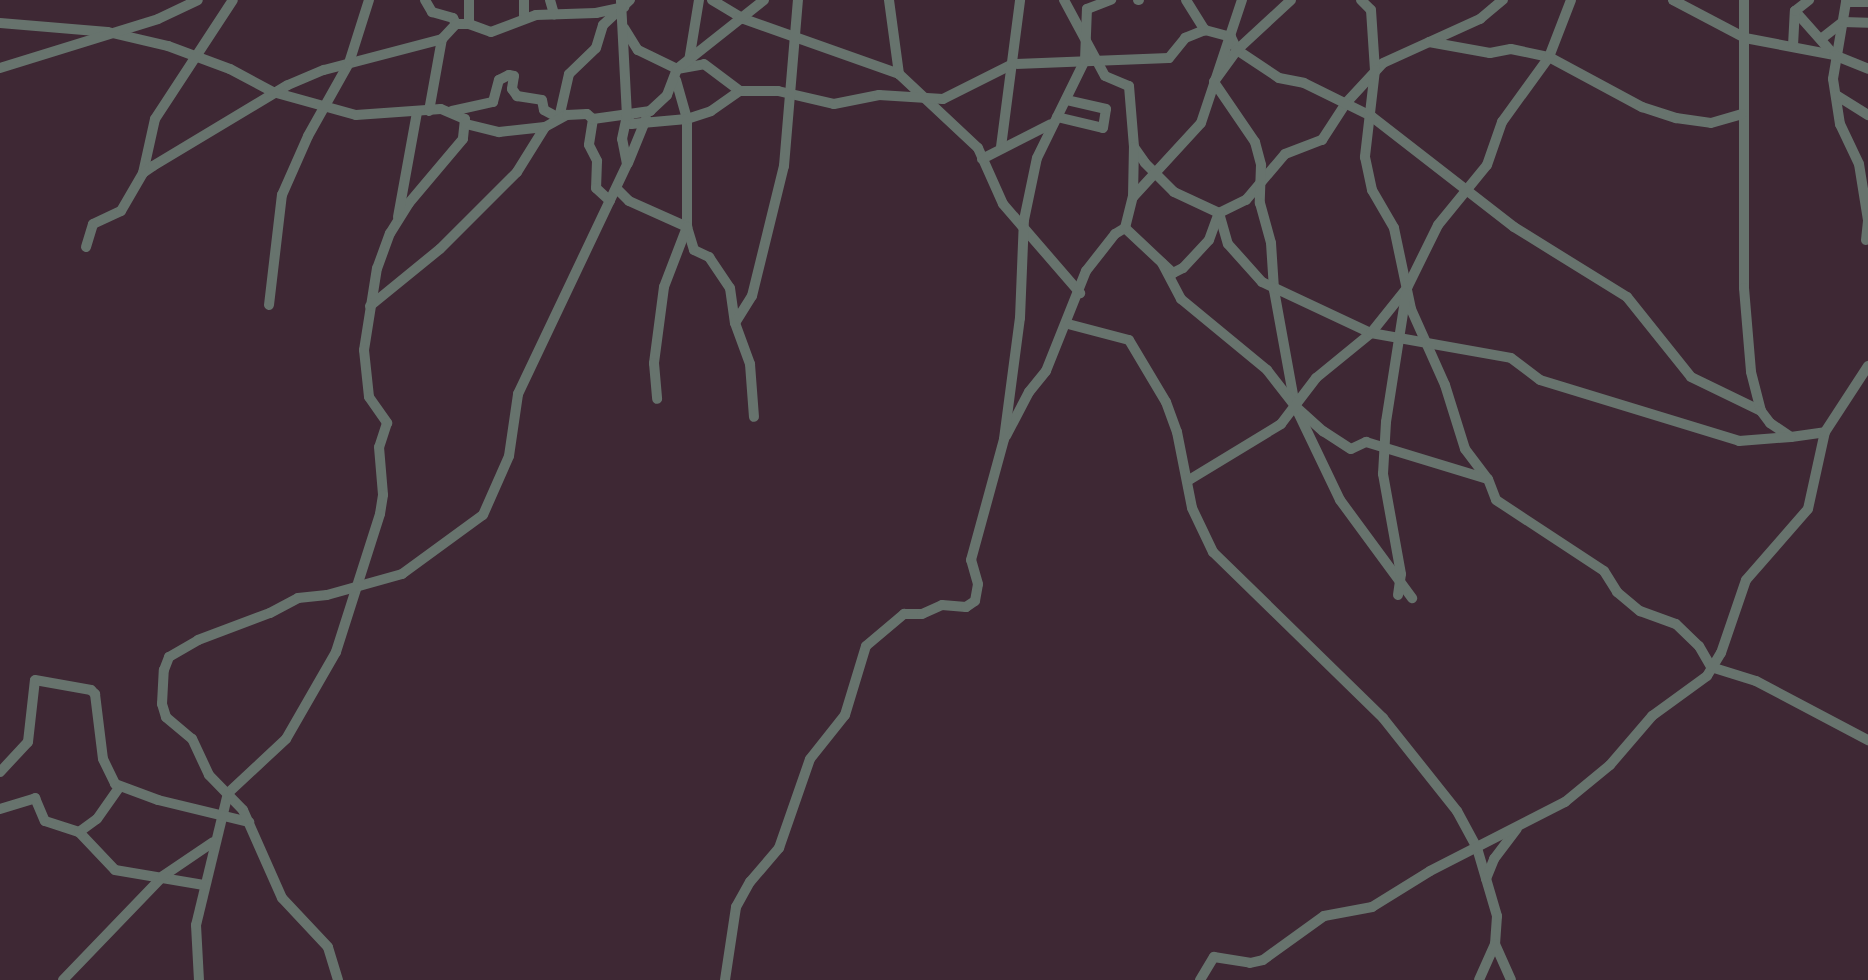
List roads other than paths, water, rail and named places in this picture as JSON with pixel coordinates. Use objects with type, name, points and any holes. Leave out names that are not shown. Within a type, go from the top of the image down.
[{"type":"street","points":[[0,68],[108,32],[158,19],[198,0]]},
{"type":"street","points":[[86,247],[93,224],[121,210],[143,173],[155,119],[233,0]]},
{"type":"street","points":[[269,305],[282,195],[349,63],[369,0]]},
{"type":"street","points":[[425,0],[432,12],[453,18],[456,24]]},
{"type":"street","points":[[469,0],[469,24]]},
{"type":"street","points":[[524,0],[524,19]]},
{"type":"street","points":[[550,0],[554,14]]},
{"type":"street","points":[[689,61],[699,0]]},
{"type":"street","points":[[712,0],[744,19],[898,74],[927,97],[968,136],[982,159],[1003,204],[1024,232],[1080,293]]},
{"type":"street","points":[[338,980],[328,947],[282,898],[249,822],[228,793],[209,776],[192,739],[166,717],[162,689],[169,657],[298,598],[402,574],[483,516],[509,456],[518,394],[617,189],[644,122],[677,74],[689,61],[744,19],[764,0]]},
{"type":"street","points":[[735,322],[752,296],[784,166],[788,94],[798,0]]},
{"type":"street","points":[[889,0],[898,74]]},
{"type":"street","points":[[1002,147],[1020,0]]},
{"type":"street","points":[[1004,439],[1029,392],[1046,371],[1068,324],[1086,271],[1115,234],[1125,228],[1133,197],[1134,147],[1129,86],[1105,76],[1064,0]]},
{"type":"street","points":[[725,980],[736,907],[750,882],[779,848],[810,760],[845,716],[866,646],[904,614],[922,614],[942,605],[966,608],[975,601],[978,584],[971,560],[1004,439],[1020,318],[1024,232],[1037,158],[1085,60],[1089,44],[1087,9],[1111,0]]},
{"type":"street","points":[[1186,0],[1205,30]]},
{"type":"street","points":[[1133,197],[1201,123],[1212,103],[1214,82],[1242,0]]},
{"type":"street","points":[[1214,82],[1237,50],[1291,0]]},
{"type":"street","points":[[1361,0],[1371,5],[1375,72],[1365,157],[1368,175],[1379,209],[1394,228],[1407,288],[1465,449],[1488,479],[1496,500],[1604,571],[1617,592],[1640,611],[1676,624],[1699,646],[1711,667],[1756,681],[1868,740]]},
{"type":"street","points":[[1125,228],[1173,272],[1183,268],[1208,240],[1219,213],[1246,200],[1285,154],[1322,140],[1346,103],[1383,63],[1480,19],[1503,0]]},
{"type":"street","points":[[1189,480],[1281,424],[1316,378],[1372,333],[1407,288],[1438,225],[1455,200],[1468,191],[1487,165],[1502,122],[1549,57],[1571,0]]},
{"type":"street","points":[[1673,0],[1745,38],[1836,56],[1868,69]]},
{"type":"street","points":[[1744,0],[1745,38],[1742,114],[1744,288],[1752,372],[1761,411],[1770,423],[1792,437]]},
{"type":"street","points":[[1793,46],[1795,11],[1809,0]]},
{"type":"street","points":[[143,173],[273,92],[349,63],[442,38],[456,24],[469,24],[491,32],[524,19],[625,2]]},
{"type":"street","points":[[625,2],[623,28],[627,116],[622,139],[628,164]]},
{"type":"street","points":[[560,118],[569,74],[596,48],[603,24],[625,2]]},
{"type":"street","points":[[1866,240],[1868,221],[1859,164],[1840,124],[1833,79],[1846,2],[1868,2]]},
{"type":"street","points":[[1795,11],[1836,56]]},
{"type":"street","points":[[1820,39],[1843,22],[1868,23]]},
{"type":"street","points":[[0,23],[108,32],[196,56],[273,92],[376,117],[416,112],[452,111],[493,102],[499,80],[509,75],[514,76],[512,89],[517,96],[542,100],[544,110],[560,118]]},
{"type":"street","points":[[623,28],[638,50],[677,74],[688,119],[687,226],[694,250],[709,257],[724,276],[735,322],[750,364],[754,417]]},
{"type":"street","points":[[677,74],[704,64],[740,91],[788,94],[834,104],[879,95],[942,99],[1013,64],[1085,60],[1097,63],[1169,58],[1185,38],[1205,30],[1230,38],[1237,50],[1278,78],[1304,83],[1371,116],[1514,227],[1627,297],[1692,377],[1761,411]]},
{"type":"street","points":[[430,111],[442,38]]},
{"type":"street","points":[[1428,42],[1490,54],[1511,48],[1549,57],[1642,107],[1676,118],[1711,122],[1742,114]]},
{"type":"street","points":[[1214,82],[1255,142],[1261,183],[1260,204],[1271,243],[1274,290],[1295,406],[1351,449],[1366,442],[1387,447],[1440,468],[1488,479]]},
{"type":"street","points":[[627,116],[631,124],[688,119],[711,111],[740,91]]},
{"type":"street","points":[[1836,95],[1868,115]]},
{"type":"street","points":[[982,159],[1054,120],[1103,128],[1106,109],[1066,100]]},
{"type":"street","points":[[452,111],[466,124],[499,132],[545,127],[560,118],[587,114],[593,119],[627,116],[650,111]]},
{"type":"street","points":[[199,980],[195,934],[213,842],[228,793],[286,739],[336,652],[360,585],[383,495],[379,448],[387,423],[369,397],[364,350],[377,268],[398,220],[416,112]]},
{"type":"street","points":[[593,119],[590,145],[596,161],[596,188],[610,201]]},
{"type":"street","points":[[398,220],[457,149],[466,124]]},
{"type":"street","points":[[370,306],[440,249],[517,172],[545,127]]},
{"type":"street","points":[[1134,147],[1154,175],[1174,192],[1219,213],[1228,244],[1274,290],[1372,333],[1398,339],[1426,341],[1511,358],[1540,380],[1739,441],[1792,437],[1825,432]]},
{"type":"street","points":[[617,189],[629,201],[687,226]]},
{"type":"street","points":[[657,399],[654,363],[664,287],[687,226]]},
{"type":"street","points":[[1162,263],[1181,299],[1267,370],[1295,406],[1340,500],[1412,598]]},
{"type":"street","points":[[1398,595],[1400,580],[1394,526],[1384,493],[1398,339],[1407,288]]},
{"type":"street","points":[[1068,324],[1129,340],[1166,402],[1189,480],[1192,508],[1213,552],[1383,718],[1457,811],[1477,848],[1497,916],[1495,944],[1479,980]]},
{"type":"street","points":[[1200,980],[1214,957],[1250,963],[1263,960],[1324,916],[1372,907],[1477,848],[1517,829],[1565,802],[1610,765],[1652,716],[1707,676],[1721,653],[1746,580],[1808,510],[1825,432],[1868,366]]},
{"type":"street","points":[[0,772],[28,742],[36,680],[93,692],[102,759],[119,787],[249,822]]},
{"type":"street","points":[[79,832],[96,819],[119,787]]},
{"type":"street","points":[[0,810],[35,798],[45,820],[79,832],[116,870],[164,876],[204,885]]},
{"type":"street","points":[[1486,879],[1494,859],[1517,829]]},
{"type":"street","points":[[63,980],[164,876],[213,842]]},
{"type":"street","points":[[1495,944],[1511,980]]}]
